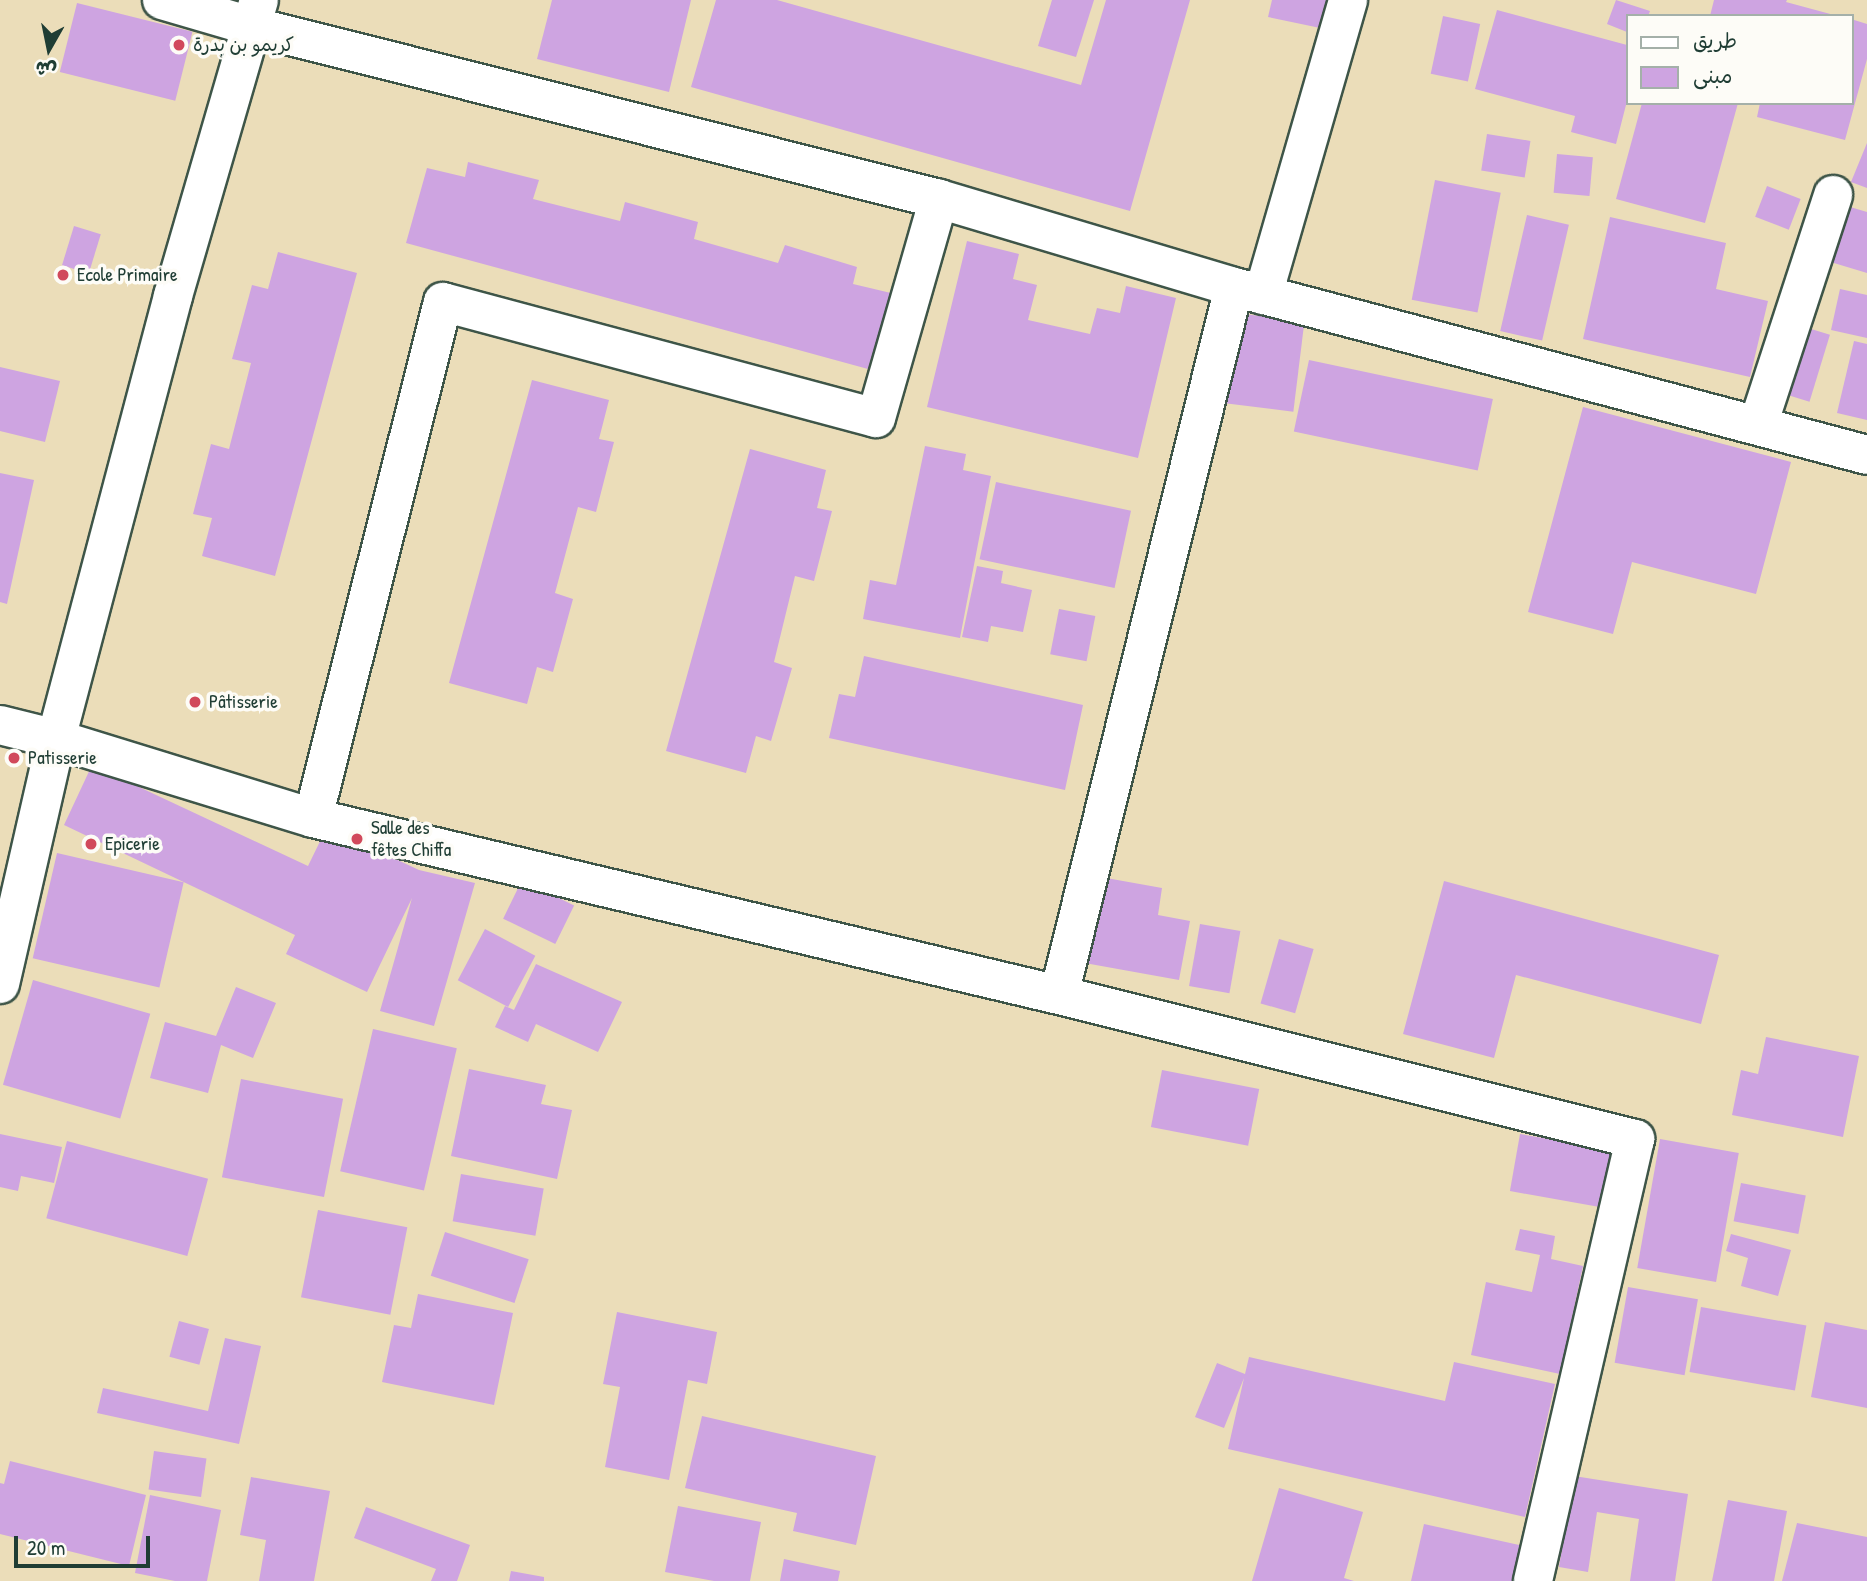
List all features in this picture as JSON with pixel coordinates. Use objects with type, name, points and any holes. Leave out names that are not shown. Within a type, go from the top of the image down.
[{"type":"street","points":[[162,0],[255,13],[939,199],[1248,291],[1867,455]]},
{"type":"street","points":[[1059,995],[1248,291],[1348,0]]},
{"type":"street","points":[[0,984],[56,739],[173,296],[255,13]]},
{"type":"street","points":[[1758,425],[1833,195]]},
{"type":"street","points":[[313,818],[443,302],[876,418],[939,199]]},
{"type":"street","points":[[0,725],[56,739],[313,818],[754,911],[1059,995],[1635,1139],[1534,1581]]},
{"type":"building","points":[[552,0],[691,0],[669,92],[537,59]]},
{"type":"building","points":[[716,0],[777,0],[1081,85],[1106,0],[1190,0],[1130,211],[691,87]]},
{"type":"building","points":[[1052,0],[1094,0],[1076,57],[1038,46]]},
{"type":"building","points":[[1272,0],[1332,0],[1325,29],[1268,17]]},
{"type":"building","points":[[1616,0],[1650,11],[1649,14],[1626,14],[1626,32],[1607,24]]},
{"type":"building","points":[[1714,0],[1787,0],[1786,2],[1830,14],[1710,14]]},
{"type":"building","points":[[77,3],[192,32],[175,101],[60,72]]},
{"type":"building","points":[[1497,10],[1626,45],[1626,105],[1616,144],[1571,132],[1575,116],[1475,89]]},
{"type":"building","points":[[1443,16],[1480,24],[1468,82],[1431,74]]},
{"type":"building","points":[[1853,20],[1867,24],[1867,59],[1845,140],[1757,117],[1760,105],[1853,105]]},
{"type":"building","points":[[1641,105],[1737,105],[1705,223],[1616,199]]},
{"type":"building","points":[[1487,134],[1530,141],[1525,177],[1481,171]]},
{"type":"building","points":[[1867,143],[1867,188],[1851,182]]},
{"type":"building","points":[[1557,154],[1593,157],[1589,196],[1554,193]]},
{"type":"building","points":[[468,162],[539,180],[533,199],[620,221],[625,202],[698,222],[694,239],[778,263],[785,245],[857,267],[853,284],[891,293],[868,369],[406,243],[427,168],[465,177]]},
{"type":"building","points":[[1435,180],[1501,193],[1477,313],[1412,300]]},
{"type":"building","points":[[1767,186],[1801,199],[1789,230],[1755,217]]},
{"type":"building","points":[[1830,201],[1867,212],[1867,273],[1814,257]]},
{"type":"building","points":[[1527,215],[1569,225],[1542,341],[1500,331]]},
{"type":"building","points":[[1610,217],[1726,243],[1716,289],[1768,301],[1750,377],[1583,339]]},
{"type":"building","points":[[74,226],[101,234],[89,273],[62,265]]},
{"type":"building","points":[[967,241],[1019,254],[1013,279],[1037,285],[1028,320],[1090,334],[1097,308],[1120,313],[1126,286],[1176,298],[1138,458],[927,407]]},
{"type":"building","points":[[278,252],[357,273],[275,576],[202,556],[212,518],[193,514],[211,444],[229,449],[251,363],[232,359],[252,285],[268,289]]},
{"type":"building","points":[[1840,289],[1867,295],[1867,338],[1831,330]]},
{"type":"building","points":[[1228,312],[1304,321],[1293,412],[1217,402]]},
{"type":"building","points":[[1785,321],[1830,335],[1809,402],[1765,388]]},
{"type":"building","points":[[1854,341],[1867,344],[1867,420],[1837,413]]},
{"type":"building","points":[[1309,360],[1493,399],[1478,470],[1294,431]]},
{"type":"building","points":[[0,367],[60,381],[45,442],[0,431]]},
{"type":"building","points":[[532,380],[609,400],[599,439],[614,442],[596,512],[578,507],[555,593],[573,599],[553,672],[537,667],[527,704],[449,683]]},
{"type":"building","points":[[1583,407],[1791,462],[1756,594],[1632,562],[1613,634],[1528,612]]},
{"type":"building","points":[[925,446],[966,454],[963,470],[991,476],[960,638],[863,619],[870,580],[896,585]]},
{"type":"building","points":[[750,449],[826,470],[817,508],[832,511],[814,581],[795,576],[774,662],[792,668],[771,741],[756,736],[746,773],[666,751]]},
{"type":"building","points":[[0,473],[34,480],[7,604],[0,602]]},
{"type":"building","points":[[996,482],[1131,511],[1115,588],[980,559]]},
{"type":"building","points":[[977,566],[1003,571],[1001,583],[1032,590],[1023,632],[991,626],[988,642],[962,637]]},
{"type":"building","points":[[1059,609],[1095,616],[1087,661],[1050,654]]},
{"type":"building","points":[[864,656],[1083,705],[1065,790],[829,738],[839,694],[855,697]]},
{"type":"building","points":[[92,765],[308,866],[327,827],[419,870],[475,883],[434,1026],[380,1011],[412,898],[367,992],[286,954],[295,935],[64,825]]},
{"type":"building","points":[[57,853],[184,882],[159,987],[33,958]]},
{"type":"building","points":[[1084,874],[1162,888],[1158,915],[1190,921],[1179,980],[1068,960]]},
{"type":"building","points":[[522,880],[574,905],[555,944],[503,919]]},
{"type":"building","points":[[1444,881],[1719,955],[1701,1024],[1516,975],[1494,1058],[1403,1034]]},
{"type":"building","points":[[1200,924],[1240,931],[1229,993],[1189,986]]},
{"type":"building","points":[[485,929],[535,956],[508,1007],[458,980]]},
{"type":"building","points":[[1279,939],[1314,949],[1295,1013],[1261,1003]]},
{"type":"building","points":[[536,964],[622,1002],[598,1052],[536,1024],[528,1042],[495,1027],[505,1006],[514,1010]]},
{"type":"building","points":[[33,980],[150,1014],[120,1118],[3,1085]]},
{"type":"building","points":[[236,987],[276,1003],[253,1058],[221,1045],[208,1093],[150,1078],[165,1022],[216,1036]]},
{"type":"building","points":[[373,1029],[457,1048],[424,1191],[340,1171]]},
{"type":"building","points":[[1766,1037],[1859,1056],[1843,1137],[1732,1115],[1741,1070],[1758,1074]]},
{"type":"building","points":[[469,1069],[546,1085],[541,1104],[572,1110],[557,1179],[451,1156]]},
{"type":"building","points":[[1162,1070],[1259,1089],[1248,1146],[1151,1127]]},
{"type":"building","points":[[241,1079],[343,1099],[324,1197],[222,1177]]},
{"type":"building","points":[[0,1134],[62,1147],[54,1183],[21,1176],[18,1191],[0,1187]]},
{"type":"building","points":[[1520,1134],[1619,1152],[1609,1209],[1510,1191]]},
{"type":"building","points":[[1660,1139],[1739,1153],[1716,1282],[1637,1268]]},
{"type":"building","points":[[67,1141],[208,1179],[187,1256],[46,1218]]},
{"type":"building","points":[[461,1174],[544,1189],[535,1236],[453,1221]]},
{"type":"building","points":[[1741,1183],[1806,1196],[1798,1234],[1734,1221]]},
{"type":"building","points":[[318,1210],[407,1227],[390,1315],[301,1297]]},
{"type":"building","points":[[1520,1229],[1555,1236],[1551,1259],[1583,1266],[1560,1374],[1471,1355],[1486,1282],[1532,1292],[1540,1255],[1515,1250]]},
{"type":"building","points":[[445,1232],[529,1259],[514,1303],[431,1276]]},
{"type":"building","points":[[1731,1234],[1791,1250],[1778,1296],[1741,1286],[1748,1258],[1726,1251]]},
{"type":"building","points":[[1628,1287],[1698,1299],[1685,1375],[1615,1363]]},
{"type":"building","points":[[418,1294],[513,1313],[494,1405],[382,1382],[394,1325],[411,1328]]},
{"type":"building","points":[[1701,1307],[1806,1326],[1795,1391],[1690,1372]]},
{"type":"building","points":[[617,1312],[717,1332],[707,1384],[688,1380],[669,1480],[605,1467],[620,1387],[603,1384]]},
{"type":"building","points":[[179,1321],[209,1329],[199,1365],[169,1357]]},
{"type":"building","points":[[1825,1322],[1867,1330],[1867,1408],[1811,1397]]},
{"type":"building","points":[[225,1338],[261,1346],[239,1444],[97,1413],[103,1388],[208,1411]]},
{"type":"building","points":[[1249,1357],[1445,1401],[1454,1362],[1555,1384],[1525,1517],[1228,1449],[1244,1378],[1224,1428],[1195,1417],[1217,1363],[1245,1374]]},
{"type":"building","points":[[702,1416],[876,1456],[856,1545],[793,1531],[797,1513],[685,1488]]},
{"type":"building","points":[[154,1451],[206,1458],[201,1497],[149,1490]]},
{"type":"building","points":[[10,1461],[146,1495],[129,1566],[0,1534],[0,1483],[4,1484]]},
{"type":"building","points":[[1574,1476],[1688,1494],[1675,1581],[1630,1581],[1639,1519],[1597,1512],[1588,1572],[1559,1567]]},
{"type":"building","points":[[251,1477],[330,1491],[314,1581],[259,1581],[266,1540],[240,1535]]},
{"type":"building","points":[[1279,1488],[1363,1512],[1344,1578],[1354,1581],[1252,1581]]},
{"type":"building","points":[[150,1495],[221,1510],[207,1581],[175,1581],[135,1573]]},
{"type":"building","points":[[1728,1500],[1787,1511],[1774,1581],[1712,1581]]},
{"type":"building","points":[[678,1506],[761,1522],[750,1581],[714,1581],[665,1572]]},
{"type":"building","points":[[366,1507],[470,1545],[457,1581],[431,1581],[436,1569],[354,1538]]},
{"type":"building","points":[[1797,1523],[1867,1537],[1867,1581],[1782,1581]]},
{"type":"building","points":[[1424,1524],[1528,1547],[1520,1581],[1411,1581]]},
{"type":"building","points":[[784,1559],[840,1571],[838,1581],[780,1581]]},
{"type":"building","points":[[511,1571],[544,1577],[544,1581],[509,1581]]},
{"type":"place","name":"كريمو بن بدرة","points":[[179,45]]},
{"type":"place","name":"Ecole Primaire","points":[[63,275]]},
{"type":"place","name":"Pâtisserie","points":[[195,702]]},
{"type":"place","name":"Patisserie","points":[[14,758]]},
{"type":"place","name":"Salle des fêtes Chiffa","points":[[357,839]]},
{"type":"place","name":"Epicerie","points":[[91,844]]}]
